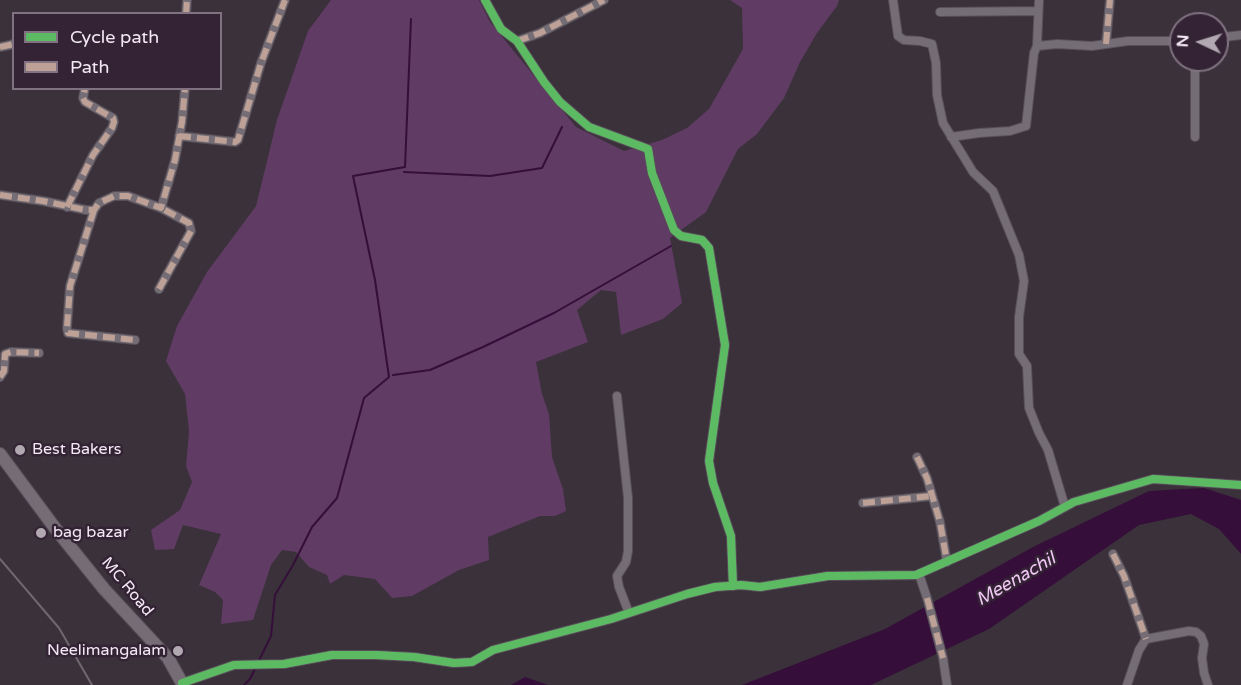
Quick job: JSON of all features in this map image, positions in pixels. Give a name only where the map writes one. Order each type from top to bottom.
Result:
[{"type":"main road","name":"MC Road","points":[[0,454],[104,589],[168,658],[183,684]]},
{"type":"street","points":[[179,136],[235,142],[238,140],[261,63],[285,0]]},
{"type":"street","points":[[485,0],[501,29],[517,40],[560,102],[589,127],[648,149],[652,173],[674,230],[681,236],[706,242],[709,248],[725,345],[710,461],[713,483],[731,536],[733,586]]},
{"type":"street","points":[[517,40],[540,33],[604,0]]},
{"type":"street","points":[[893,0],[898,36],[904,40],[932,44],[936,63],[937,94],[943,123],[973,172],[993,191],[1019,255],[1024,281],[1019,317],[1018,354],[1027,366],[1029,408],[1048,450],[1065,507]]},
{"type":"street","points":[[951,137],[1010,131],[1026,126],[1034,53],[1037,46],[1039,0]]},
{"type":"street","points":[[1106,44],[1110,0]]},
{"type":"street","points":[[940,12],[1038,11]]},
{"type":"street","points":[[1037,46],[1169,41]]},
{"type":"street","points":[[1195,72],[1195,137]]},
{"type":"street","points":[[67,207],[88,165],[114,122],[113,118],[85,102],[83,98],[85,90]]},
{"type":"street","points":[[160,208],[175,160],[185,90]]},
{"type":"street","points":[[0,195],[94,210]]},
{"type":"street","points":[[135,340],[68,333],[70,286],[94,210],[99,203],[114,196],[128,196],[160,208],[189,223],[191,231],[159,289]]},
{"type":"street","points":[[0,377],[4,371],[5,354],[10,352],[39,353]]},
{"type":"street","points":[[618,396],[628,498],[628,551],[626,562],[617,576],[629,613]]},
{"type":"street","points":[[917,458],[927,478],[940,522],[947,562]]},
{"type":"street","points":[[183,684],[223,668],[251,664],[284,664],[332,655],[414,657],[453,663],[472,662],[493,650],[629,613],[701,590],[733,586],[760,587],[828,576],[919,574],[1039,521],[1074,502],[1153,479],[1241,486]]},
{"type":"street","points":[[862,503],[932,496]]},
{"type":"street","points":[[1113,554],[1124,576],[1146,639]]},
{"type":"street","points":[[919,574],[943,658],[947,685]]},
{"type":"street","points":[[1127,685],[1139,650],[1146,639],[1196,632],[1201,636],[1204,644],[1202,658],[1208,685]]},
{"type":"shaded area","points":[[331,0],[479,0],[490,22],[576,127],[624,151],[662,140],[687,128],[709,109],[743,49],[742,8],[730,0],[839,0],[800,62],[784,98],[757,134],[738,149],[706,212],[670,238],[682,303],[663,319],[621,335],[616,292],[601,290],[577,310],[588,342],[536,362],[542,394],[549,414],[552,457],[563,489],[566,511],[555,516],[540,516],[488,537],[489,560],[459,570],[412,596],[392,598],[375,579],[344,575],[330,584],[327,575],[309,567],[296,552],[282,550],[271,565],[253,620],[221,624],[223,600],[215,592],[199,585],[221,534],[183,525],[174,549],[155,550],[151,530],[180,510],[192,482],[186,466],[189,431],[185,394],[166,361],[177,326],[207,272],[256,206],[277,120],[308,31]]},
{"type":"water","name":"Meenachil","points":[[1204,488],[1241,500],[1241,554],[1219,529],[1191,514],[1139,525],[989,629],[871,685],[742,685],[885,629],[1033,547],[1149,491]]},
{"type":"water","points":[[525,677],[548,685],[511,685]]},
{"type":"waterway","points":[[244,685],[250,679],[271,636],[275,595],[312,527],[337,498],[364,398],[389,377],[375,280],[353,176],[405,167],[411,19]]},
{"type":"waterway","points":[[404,172],[490,176],[542,168],[562,127]]},
{"type":"waterway","points":[[393,375],[430,370],[483,347],[554,313],[671,246]]},
{"type":"railway","points":[[0,559],[59,628],[92,685]]},
{"type":"marked path","points":[[186,12],[187,0]]},
{"type":"marked path","points":[[179,136],[235,142],[238,140],[261,63],[285,0]]},
{"type":"marked path","points":[[517,41],[540,33],[604,0]]},
{"type":"marked path","points":[[1106,44],[1110,0]]},
{"type":"marked path","points":[[0,47],[12,44]]},
{"type":"marked path","points":[[67,207],[93,155],[114,122],[113,118],[85,102],[83,98],[85,90]]},
{"type":"marked path","points":[[0,195],[86,210],[94,210],[99,203],[114,196],[128,196],[161,208],[175,160],[185,90]]},
{"type":"marked path","points":[[159,289],[191,231],[189,223],[161,208]]},
{"type":"marked path","points":[[94,210],[70,286],[68,333],[135,340]]},
{"type":"marked path","points":[[0,377],[4,371],[5,354],[11,352],[39,353]]},
{"type":"marked path","points":[[917,457],[927,478],[940,522],[947,562]]},
{"type":"marked path","points":[[863,503],[932,496]]},
{"type":"marked path","points":[[1113,554],[1124,576],[1146,639]]},
{"type":"marked path","points":[[927,598],[943,658]]},
{"type":"cycle path","points":[[485,0],[501,29],[517,41],[560,102],[589,127],[648,149],[652,173],[674,230],[681,236],[702,240],[709,248],[725,345],[709,461],[713,483],[731,536],[733,586]]},
{"type":"cycle path","points":[[182,683],[234,665],[284,664],[332,655],[376,655],[414,657],[454,663],[472,662],[493,650],[611,619],[715,587],[741,585],[760,587],[828,576],[916,575],[1039,521],[1074,502],[1153,479],[1241,485]]},
{"type":"place","name":"Best Bakers","points":[[20,450]]},
{"type":"place","name":"bag bazar","points":[[41,533]]},
{"type":"place","name":"Neelimangalam","points":[[178,651]]}]
